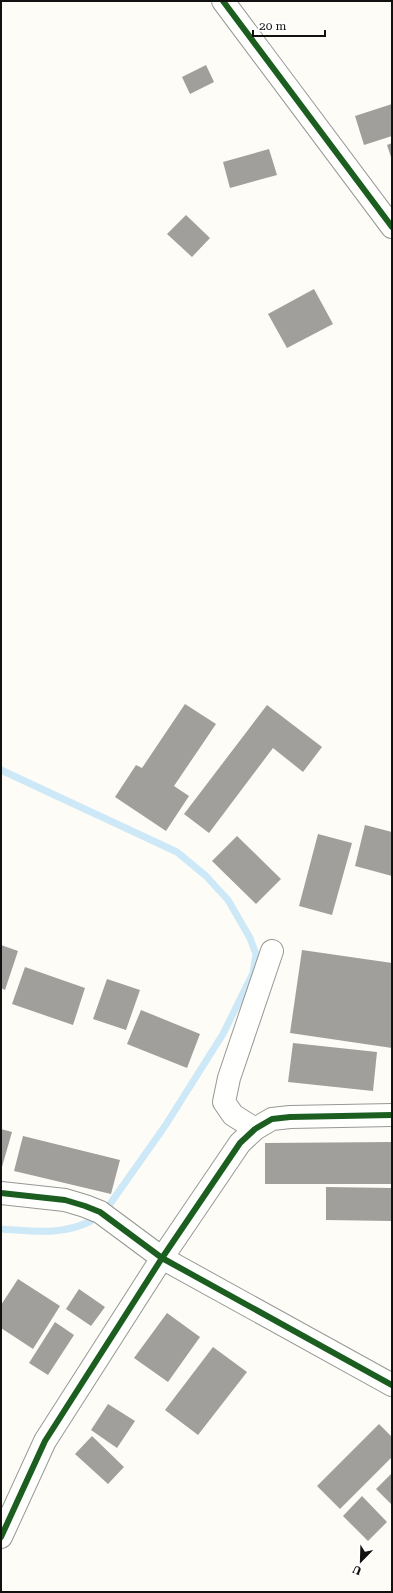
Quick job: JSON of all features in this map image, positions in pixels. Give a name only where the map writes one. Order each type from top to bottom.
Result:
[{"type":"street","points":[[223,1],[392,228]]},
{"type":"street","points":[[254,1129],[233,1115],[224,1102],[229,1078],[272,951]]},
{"type":"street","points":[[1,1537],[45,1441],[162,1258],[240,1143],[254,1129],[272,1120],[290,1117],[392,1114]]},
{"type":"street","points":[[1,1193],[65,1200],[85,1206],[115,1222],[162,1258],[392,1385]]},
{"type":"building","points":[[206,65],[214,82],[190,94],[182,77]]},
{"type":"building","points":[[392,104],[392,136],[364,145],[355,116]]},
{"type":"building","points":[[392,143],[392,160],[387,145]]},
{"type":"building","points":[[269,149],[277,175],[230,188],[223,162]]},
{"type":"building","points":[[186,215],[210,238],[192,257],[167,234]]},
{"type":"building","points":[[314,289],[333,324],[287,348],[268,314]]},
{"type":"building","points":[[185,704],[216,724],[174,786],[189,796],[166,831],[115,797],[136,765],[142,768]]},
{"type":"building","points":[[267,705],[322,747],[303,772],[273,748],[209,833],[184,814]]},
{"type":"building","points":[[365,825],[392,832],[392,876],[355,866]]},
{"type":"building","points":[[318,834],[352,843],[332,915],[299,906]]},
{"type":"building","points":[[237,836],[281,879],[256,904],[212,861]]},
{"type":"building","points":[[1,945],[18,951],[5,990],[1,988]]},
{"type":"building","points":[[302,950],[392,963],[392,1048],[290,1033]]},
{"type":"building","points":[[25,967],[85,988],[73,1025],[12,1004]]},
{"type":"building","points":[[107,979],[140,990],[126,1030],[93,1019]]},
{"type":"building","points":[[141,1010],[200,1034],[187,1068],[127,1044]]},
{"type":"building","points":[[293,1043],[377,1052],[373,1091],[288,1082]]},
{"type":"building","points":[[1,1129],[12,1132],[2,1167],[1,1166]]},
{"type":"building","points":[[23,1136],[120,1160],[111,1194],[14,1171]]},
{"type":"building","points":[[392,1142],[392,1184],[265,1184],[265,1143]]},
{"type":"building","points":[[326,1187],[392,1188],[392,1221],[326,1220]]},
{"type":"building","points":[[18,1279],[60,1306],[33,1349],[1,1328],[1,1305]]},
{"type":"building","points":[[79,1289],[105,1307],[91,1326],[66,1309]]},
{"type":"building","points":[[167,1313],[200,1337],[168,1382],[134,1358]]},
{"type":"building","points":[[55,1322],[74,1335],[48,1375],[29,1363]]},
{"type":"building","points":[[213,1347],[247,1372],[198,1435],[165,1410]]},
{"type":"building","points":[[108,1404],[135,1421],[117,1448],[91,1430]]},
{"type":"building","points":[[379,1424],[392,1437],[392,1457],[340,1509],[317,1486]]},
{"type":"building","points":[[92,1436],[124,1467],[108,1484],[75,1454]]},
{"type":"building","points":[[392,1473],[392,1505],[376,1489]]},
{"type":"building","points":[[362,1496],[387,1522],[368,1541],[343,1516]]},
{"type":"waterway","points":[[1,770],[177,852],[206,876],[228,900],[250,938],[256,954],[253,973],[223,1034],[165,1126],[110,1204]]},
{"type":"waterway","points":[[1,1229],[58,1231],[80,1226],[91,1221]]},
{"type":"cycle path","points":[[223,1],[392,227]]},
{"type":"cycle path","points":[[1,1537],[45,1441],[162,1258],[240,1143],[255,1129],[272,1119],[290,1117],[392,1115]]},
{"type":"cycle path","points":[[1,1193],[65,1200],[100,1212],[162,1258],[392,1385]]}]
